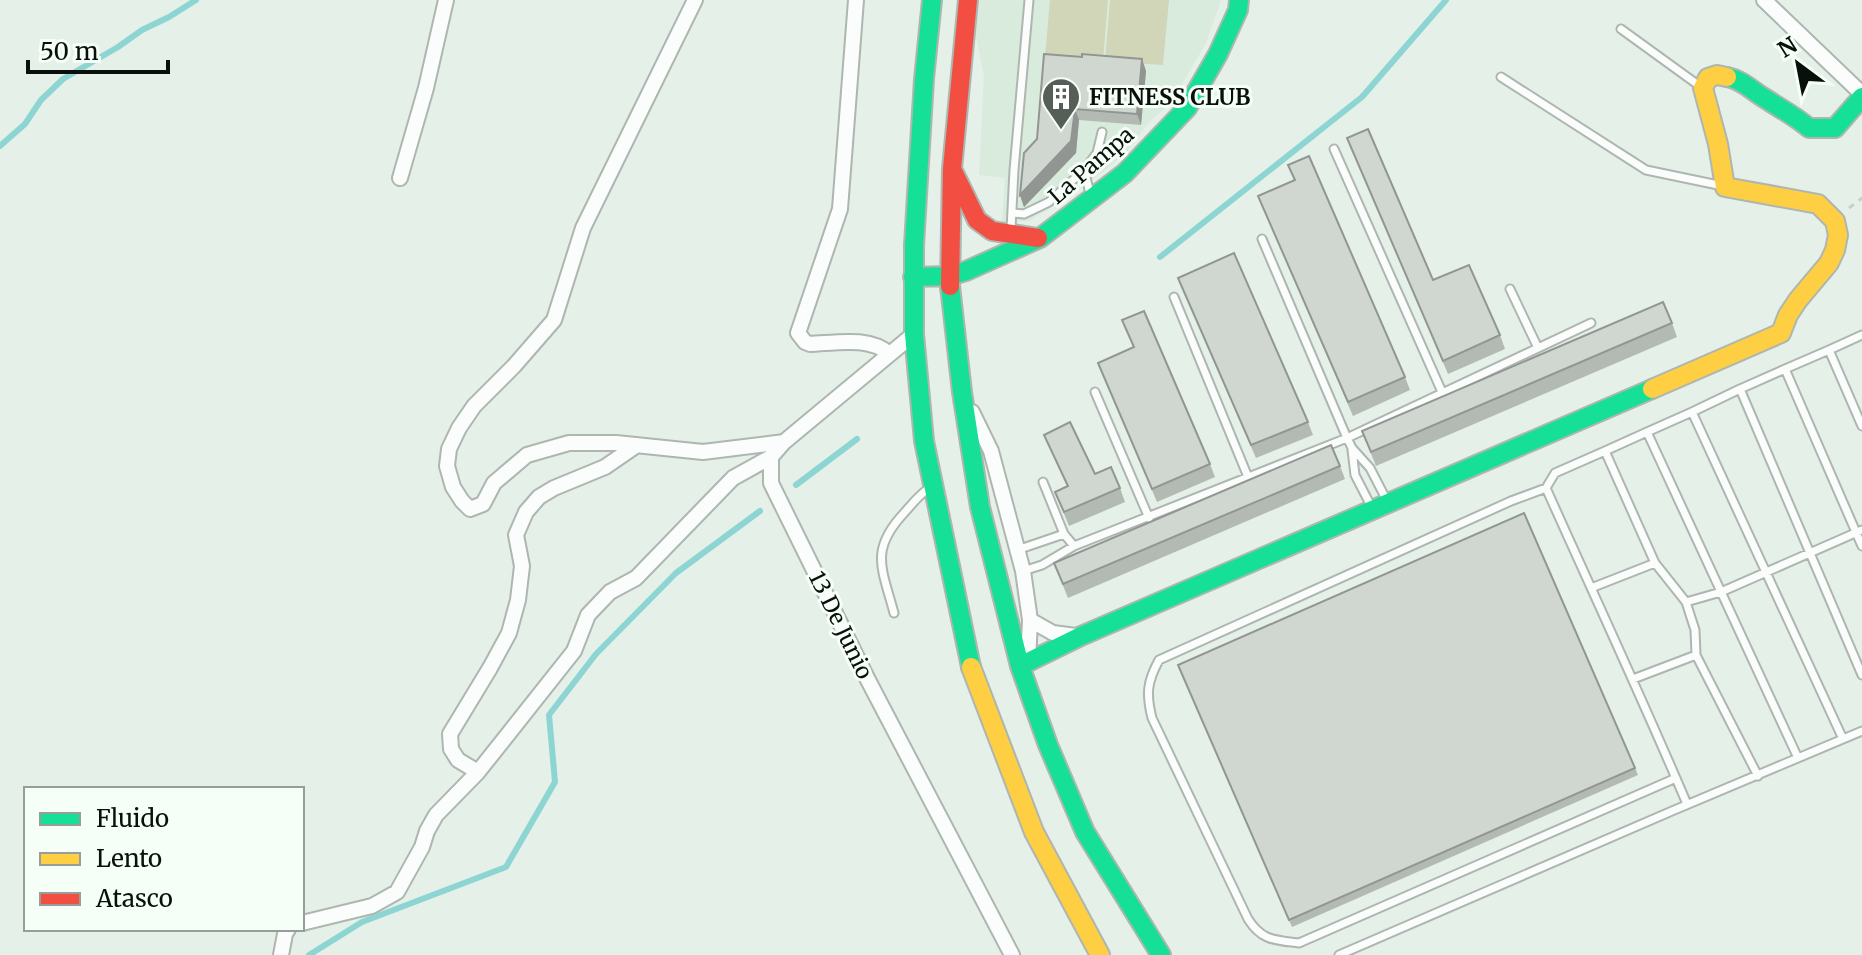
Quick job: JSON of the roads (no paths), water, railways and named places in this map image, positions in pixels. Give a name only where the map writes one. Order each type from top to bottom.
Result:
[{"type":"main road","points":[[932,0],[947,30],[952,169],[949,276],[962,392],[980,507],[1048,745],[1085,832],[1161,955]]},
{"type":"main road","points":[[968,0],[947,30],[914,245],[914,334],[924,441],[971,667],[1034,832],[1100,955]]},
{"type":"main road","name":"La Pampa","points":[[913,277],[949,276],[966,271],[1040,238],[1125,173],[1187,108],[1218,54],[1238,10],[1239,0]]},
{"type":"main road","points":[[1024,664],[1081,636],[1781,333],[1798,300],[1829,263],[1838,235],[1835,221],[1818,204],[1725,187],[1718,144],[1703,88],[1708,78],[1717,75],[1738,79],[1763,98],[1793,114],[1809,128],[1835,128],[1862,96]]},
{"type":"main road","points":[[952,169],[977,220],[992,231],[1040,238]]},
{"type":"street","points":[[400,178],[426,88],[446,0]]},
{"type":"street","points":[[695,0],[583,228],[554,320],[474,406],[449,449],[447,466],[453,487],[470,509],[483,504],[494,483],[527,455],[569,443],[616,443],[703,452],[784,442]]},
{"type":"street","points":[[856,0],[840,209],[798,333],[810,344],[873,344],[889,354]]},
{"type":"street","points":[[1764,0],[1862,96]]},
{"type":"street","points":[[304,923],[372,906],[397,892],[436,815],[478,772],[574,651],[588,615],[610,592],[636,578],[733,478],[771,457],[784,442],[914,334]]},
{"type":"street","points":[[962,392],[991,451],[1023,571],[1030,620],[1024,664]]},
{"type":"street","points":[[478,772],[458,760],[451,749],[450,734],[509,633],[518,600],[522,566],[516,535],[526,512],[539,497],[605,467],[637,445]]},
{"type":"street","name":"13 De Junio","points":[[771,457],[771,483],[868,680],[1012,955]]},
{"type":"street","points":[[1030,620],[1053,633],[1081,636]]},
{"type":"street","points":[[281,955],[287,931]]},
{"type":"lane","points":[[1011,234],[1029,0]]},
{"type":"lane","points":[[1621,29],[1703,88]]},
{"type":"lane","points":[[1501,77],[1646,170],[1725,187]]},
{"type":"lane","points":[[1013,213],[1024,214],[1049,202],[1084,170],[1097,153],[1102,132]]},
{"type":"lane","points":[[1334,149],[1442,392]]},
{"type":"lane","points":[[1084,170],[1092,199]]},
{"type":"lane","points":[[1262,239],[1347,438],[1370,468],[1380,506]]},
{"type":"lane","points":[[1510,289],[1538,348]]},
{"type":"lane","points":[[1174,297],[1248,477]]},
{"type":"lane","points":[[1023,571],[1042,565],[1074,546],[1347,438],[1591,323]]},
{"type":"lane","points":[[1676,778],[1299,943],[1268,939],[1254,929],[1152,718],[1147,698],[1150,677],[1159,660],[1546,488],[1555,473],[1862,335]]},
{"type":"lane","points":[[1829,350],[1862,426]]},
{"type":"lane","points":[[1785,369],[1859,531],[1862,546]]},
{"type":"lane","points":[[1740,389],[1862,675]]},
{"type":"lane","points":[[1095,392],[1149,518]]},
{"type":"lane","points":[[1692,412],[1843,739]]},
{"type":"lane","points":[[1647,432],[1798,758]]},
{"type":"lane","points":[[1352,448],[1355,475],[1380,506]]},
{"type":"lane","points":[[1605,451],[1655,563],[1686,602],[1695,630],[1696,655],[1758,776]]},
{"type":"lane","points":[[1043,482],[1064,534],[1074,546]]},
{"type":"lane","points":[[894,613],[881,565],[881,547],[894,523],[933,485]]},
{"type":"lane","points":[[1546,488],[1687,804]]},
{"type":"lane","points":[[1686,602],[1721,592],[1859,531]]},
{"type":"lane","points":[[1017,550],[1064,534]]},
{"type":"lane","points":[[1591,588],[1655,563]]},
{"type":"lane","points":[[1633,679],[1696,655]]},
{"type":"lane","points":[[1339,955],[1862,731]]},
{"type":"waterway","points":[[0,146],[25,124],[41,100],[63,79],[196,0]]},
{"type":"waterway","points":[[1160,257],[1362,97],[1446,0]]},
{"type":"waterway","points":[[796,485],[857,439]]},
{"type":"waterway","points":[[309,955],[362,922],[506,867],[555,782],[549,715],[596,654],[676,573],[760,511]]},
{"type":"place","name":"FITNESS CLUB","points":[[1061,131]]}]
